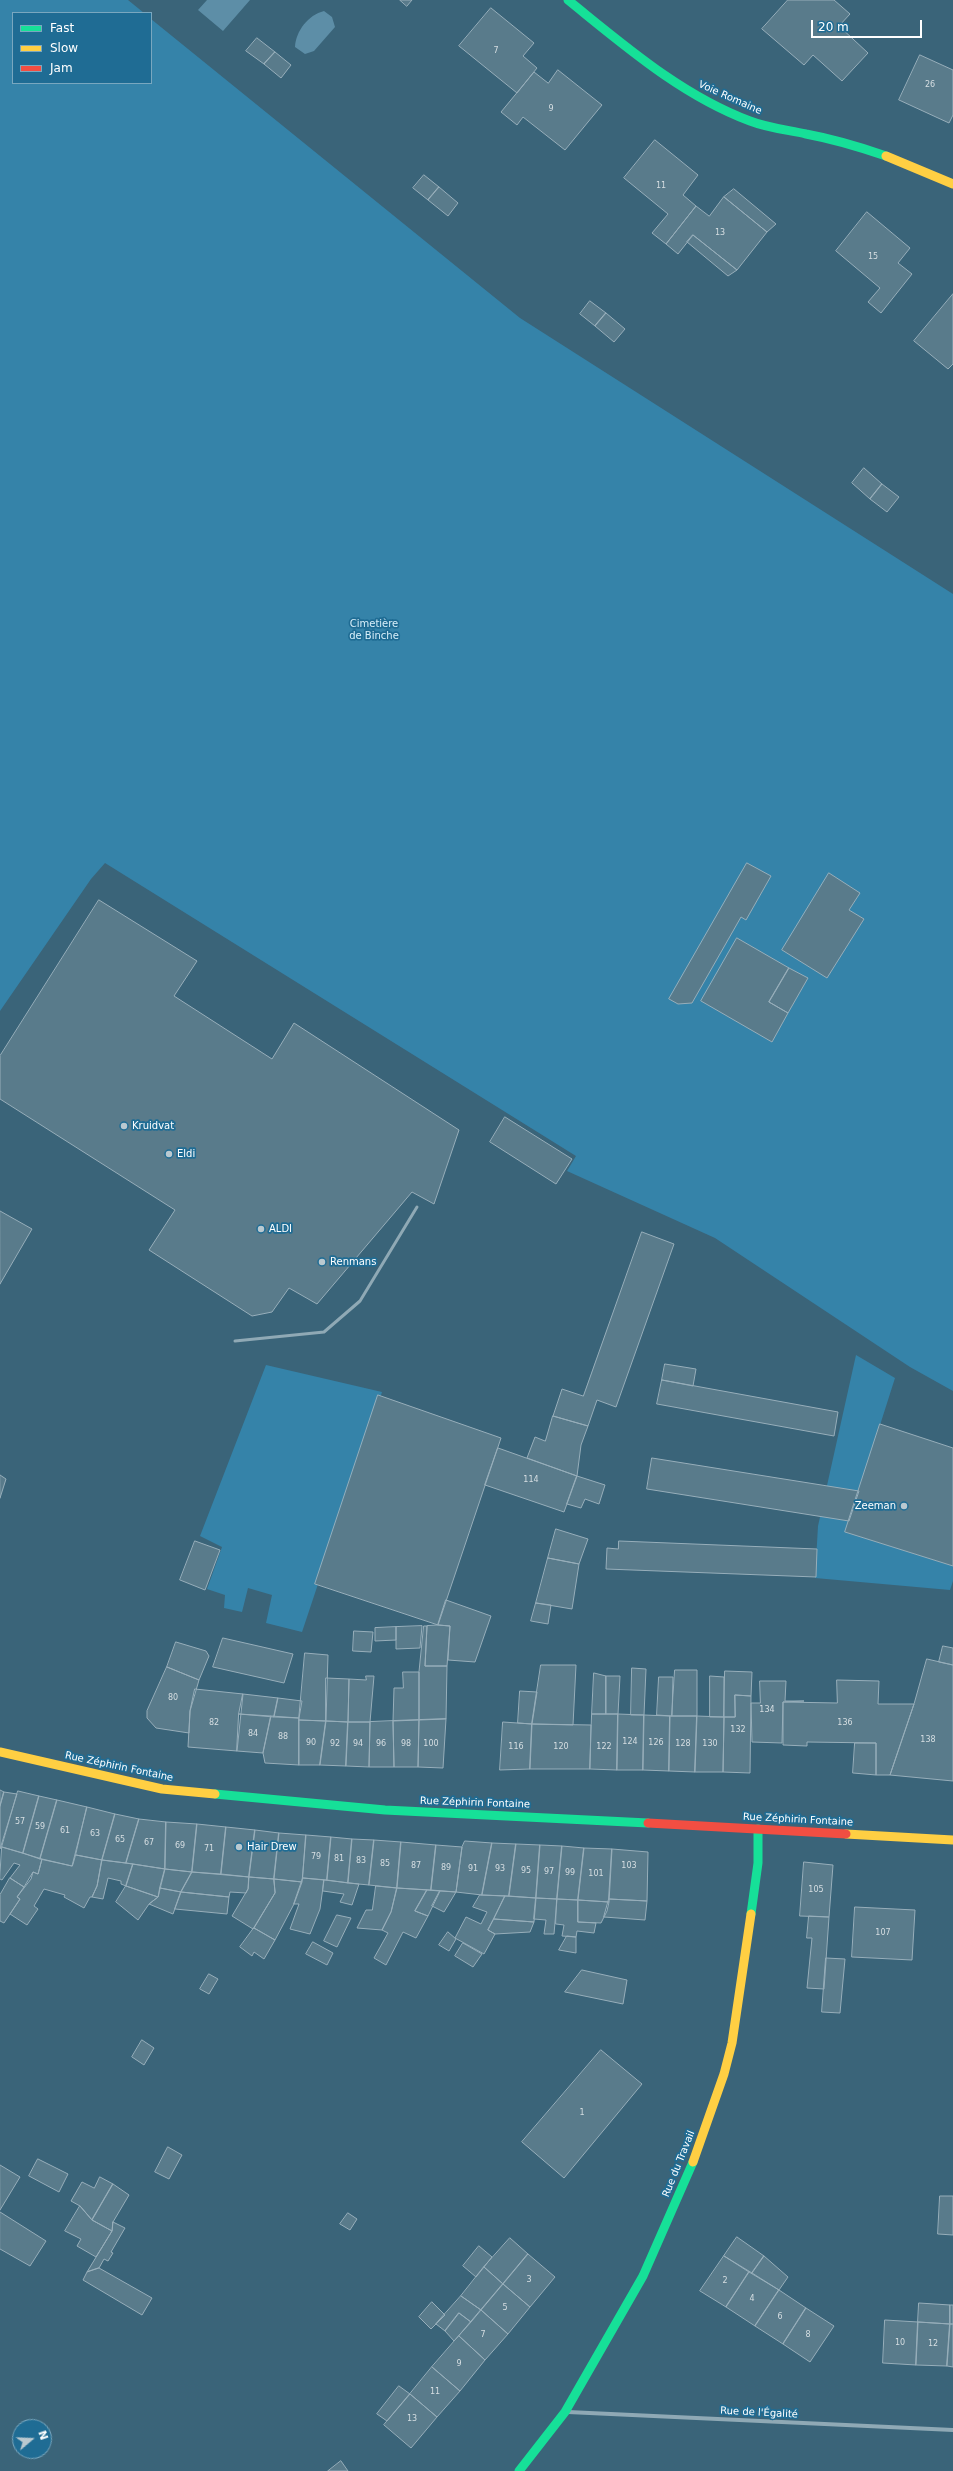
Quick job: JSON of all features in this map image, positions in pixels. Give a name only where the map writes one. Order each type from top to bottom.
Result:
[{"type":"street","name":"Voie Romaine","points":[[568,0],[652,67],[689,92],[727,111],[752,122],[814,135],[890,157],[916,166],[953,184]]},
{"type":"street","name":"Rue Zéphirin Fontaine","points":[[0,1752],[162,1789],[385,1810],[475,1813],[953,1840]]},
{"type":"street","name":"Rue du Travail","points":[[519,2471],[565,2412],[643,2276],[687,2180],[724,2074],[738,2011],[758,1863],[758,1829]]},
{"type":"street","name":"Rue de l'Égalité","points":[[565,2412],[953,2430]]},
{"type":"lane","points":[[235,1341],[324,1332],[360,1302],[417,1207]]},
{"type":"green space","name":"Cimetière de Binche","points":[[0,0],[128,0],[143,12],[12,12],[12,84],[152,84],[152,20],[520,318],[953,594],[953,1391],[910,1367],[715,1238],[567,1171],[576,1156],[105,863],[91,879],[0,1011]]},
{"type":"green space","points":[[856,1355],[895,1378],[846,1532],[953,1566],[953,1581],[950,1590],[815,1578],[818,1526]]},
{"type":"green space","points":[[266,1365],[382,1392],[302,1632],[266,1623],[272,1595],[248,1588],[242,1612],[224,1608],[225,1595],[207,1589],[222,1547],[200,1536]]},
{"type":"shaded area","points":[[207,0],[250,0],[223,31],[198,10]]},
{"type":"shaded area","points":[[324,11],[332,17],[335,27],[314,51],[305,54],[295,47],[300,30],[313,16]]},
{"type":"building","points":[[400,0],[412,0],[407,6]]},
{"type":"building","points":[[788,0],[834,0],[850,14],[839,26],[868,53],[842,81],[813,55],[804,65],[762,29]]},
{"type":"building","points":[[491,8],[534,43],[523,56],[537,68],[517,93],[459,46]]},
{"type":"building","points":[[257,38],[275,52],[264,64],[246,51]]},
{"type":"building","points":[[275,52],[291,65],[281,78],[264,64]]},
{"type":"building","points":[[920,55],[953,70],[953,115],[949,123],[899,100]]},
{"type":"building","points":[[558,70],[602,105],[565,150],[523,117],[517,125],[501,112],[534,72],[548,83]]},
{"type":"building","points":[[655,140],[698,175],[683,195],[696,206],[666,244],[652,233],[668,214],[624,178]]},
{"type":"building","points":[[424,175],[439,187],[428,200],[413,188]]},
{"type":"building","points":[[439,187],[458,203],[448,216],[428,200]]},
{"type":"building","points":[[734,189],[776,224],[767,232],[724,197]]},
{"type":"building","points":[[724,197],[767,232],[737,270],[693,235],[678,254],[666,244],[696,206],[709,216]]},
{"type":"building","points":[[867,212],[910,248],[898,263],[912,274],[881,313],[868,302],[880,288],[836,251]]},
{"type":"building","points":[[693,235],[737,270],[728,276],[687,242]]},
{"type":"building","points":[[953,294],[953,364],[948,369],[914,341]]},
{"type":"building","points":[[590,301],[606,313],[595,326],[580,314]]},
{"type":"building","points":[[606,313],[625,329],[614,342],[595,326]]},
{"type":"building","points":[[864,468],[882,484],[870,499],[852,483]]},
{"type":"building","points":[[882,484],[899,497],[887,512],[870,499]]},
{"type":"building","points":[[747,863],[771,876],[746,920],[741,917],[692,1003],[678,1004],[669,999]]},
{"type":"building","points":[[829,873],[860,893],[849,910],[864,919],[827,978],[782,950]]},
{"type":"building","points":[[99,900],[197,961],[174,996],[272,1059],[294,1023],[459,1130],[434,1204],[412,1192],[317,1304],[289,1288],[272,1312],[252,1316],[149,1250],[175,1210],[0,1099],[0,1056]]},
{"type":"building","points":[[737,938],[789,968],[769,1002],[788,1013],[772,1042],[701,1001]]},
{"type":"building","points":[[789,968],[808,978],[788,1013],[769,1002]]},
{"type":"building","points":[[505,1117],[572,1159],[556,1184],[490,1142]]},
{"type":"building","points":[[0,1211],[32,1229],[0,1284]]},
{"type":"building","points":[[642,1232],[674,1244],[616,1407],[597,1400],[588,1426],[553,1416],[562,1389],[583,1396]]},
{"type":"building","points":[[665,1364],[696,1369],[693,1386],[662,1380]]},
{"type":"building","points":[[662,1380],[838,1412],[834,1436],[657,1404]]},
{"type":"building","points":[[378,1395],[501,1438],[438,1625],[315,1584]]},
{"type":"building","points":[[553,1416],[588,1426],[581,1445],[577,1476],[527,1458],[535,1437],[545,1441]]},
{"type":"building","name":"Zeeman","points":[[880,1424],[953,1448],[953,1566],[845,1532]]},
{"type":"building","points":[[498,1448],[577,1476],[564,1512],[485,1485]]},
{"type":"building","points":[[652,1458],[859,1491],[849,1521],[647,1489]]},
{"type":"building","points":[[0,1475],[6,1479],[0,1498]]},
{"type":"building","points":[[577,1476],[605,1485],[599,1504],[585,1499],[581,1508],[567,1504]]},
{"type":"building","points":[[556,1529],[588,1539],[579,1564],[548,1558]]},
{"type":"building","points":[[195,1541],[220,1550],[205,1590],[180,1580]]},
{"type":"building","points":[[619,1541],[817,1549],[816,1577],[606,1569],[607,1548],[618,1549]]},
{"type":"building","points":[[548,1558],[579,1564],[572,1609],[536,1603]]},
{"type":"building","points":[[446,1600],[491,1616],[475,1662],[448,1660],[450,1626],[438,1625]]},
{"type":"building","points":[[536,1603],[551,1605],[548,1624],[531,1621]]},
{"type":"building","points":[[422,1626],[420,1648],[396,1649],[396,1627]]},
{"type":"building","points":[[424,1626],[427,1626],[425,1666],[447,1666],[446,1719],[419,1720],[419,1672]]},
{"type":"building","points":[[427,1626],[450,1626],[447,1666],[425,1666]]},
{"type":"building","points":[[396,1627],[396,1640],[375,1641],[375,1628]]},
{"type":"building","points":[[354,1631],[373,1632],[371,1652],[353,1651]]},
{"type":"building","points":[[223,1638],[293,1654],[284,1683],[213,1667]]},
{"type":"building","points":[[176,1642],[206,1651],[209,1656],[199,1680],[167,1667]]},
{"type":"building","points":[[943,1646],[953,1648],[953,1665],[939,1662]]},
{"type":"building","points":[[305,1653],[328,1655],[326,1721],[299,1720]]},
{"type":"building","points":[[927,1659],[953,1665],[953,1781],[890,1775],[914,1704]]},
{"type":"building","points":[[541,1665],[576,1665],[573,1725],[532,1724]]},
{"type":"building","points":[[167,1667],[199,1680],[190,1711],[189,1733],[156,1728],[147,1718],[147,1711]]},
{"type":"building","points":[[632,1668],[646,1669],[644,1715],[631,1715]]},
{"type":"building","points":[[675,1670],[697,1670],[697,1716],[672,1716]]},
{"type":"building","points":[[725,1671],[752,1672],[751,1696],[735,1695],[735,1717],[724,1717]]},
{"type":"building","points":[[403,1672],[419,1672],[419,1720],[393,1721],[394,1688],[403,1688]]},
{"type":"building","points":[[594,1673],[606,1676],[606,1714],[592,1714]]},
{"type":"building","points":[[366,1676],[374,1676],[370,1722],[348,1722],[349,1679],[366,1680]]},
{"type":"building","points":[[606,1676],[620,1676],[618,1714],[606,1714]]},
{"type":"building","points":[[710,1676],[724,1677],[724,1717],[710,1717]]},
{"type":"building","points":[[659,1677],[673,1677],[672,1716],[657,1715]]},
{"type":"building","points":[[326,1678],[349,1679],[348,1722],[326,1721]]},
{"type":"building","points":[[837,1680],[879,1681],[878,1704],[914,1704],[890,1775],[876,1775],[876,1743],[807,1742],[807,1746],[783,1745],[783,1702],[837,1703]]},
{"type":"building","points":[[760,1681],[786,1681],[785,1701],[804,1701],[783,1702],[782,1743],[752,1742],[751,1703],[760,1703]]},
{"type":"building","points":[[195,1689],[243,1694],[237,1751],[188,1747],[190,1711]]},
{"type":"building","points":[[520,1691],[537,1692],[532,1724],[518,1723]]},
{"type":"building","points":[[243,1694],[278,1698],[274,1717],[239,1714]]},
{"type":"building","points":[[735,1695],[751,1696],[750,1773],[723,1772],[724,1717],[735,1717]]},
{"type":"building","points":[[278,1698],[302,1701],[299,1718],[274,1717]]},
{"type":"building","points":[[239,1714],[271,1716],[263,1753],[237,1751]]},
{"type":"building","points":[[592,1714],[618,1714],[617,1770],[590,1769]]},
{"type":"building","points":[[618,1714],[644,1715],[643,1770],[617,1770]]},
{"type":"building","points":[[644,1715],[670,1716],[669,1771],[643,1770]]},
{"type":"building","points":[[271,1716],[299,1718],[299,1765],[265,1763],[263,1753]]},
{"type":"building","points":[[670,1716],[697,1716],[695,1772],[669,1771]]},
{"type":"building","points":[[697,1716],[724,1717],[723,1772],[695,1772]]},
{"type":"building","points":[[446,1719],[443,1768],[418,1767],[419,1720]]},
{"type":"building","points":[[299,1720],[326,1721],[320,1765],[299,1765]]},
{"type":"building","points":[[419,1720],[418,1767],[394,1767],[393,1721]]},
{"type":"building","points":[[326,1721],[348,1722],[346,1766],[320,1765]]},
{"type":"building","points":[[393,1721],[394,1767],[369,1767],[370,1722]]},
{"type":"building","points":[[348,1722],[370,1722],[369,1767],[346,1766]]},
{"type":"building","points":[[503,1722],[532,1724],[530,1769],[500,1770]]},
{"type":"building","points":[[532,1724],[591,1725],[590,1769],[530,1769]]},
{"type":"building","points":[[855,1743],[876,1743],[876,1775],[853,1773]]},
{"type":"building","points":[[0,1790],[4,1792],[0,1806]]},
{"type":"building","points":[[18,1791],[39,1796],[23,1853],[2,1847]]},
{"type":"building","points":[[4,1792],[17,1794],[0,1849],[0,1806]]},
{"type":"building","points":[[39,1796],[57,1800],[40,1859],[23,1853]]},
{"type":"building","points":[[57,1800],[87,1807],[72,1866],[40,1859]]},
{"type":"building","points":[[87,1807],[115,1814],[102,1860],[76,1855]]},
{"type":"building","points":[[115,1814],[139,1819],[126,1863],[102,1860]]},
{"type":"building","points":[[139,1819],[166,1822],[165,1869],[126,1863]]},
{"type":"building","points":[[166,1822],[197,1824],[192,1872],[165,1869]]},
{"type":"building","points":[[197,1824],[226,1827],[221,1874],[192,1872]]},
{"type":"building","points":[[226,1827],[255,1830],[249,1877],[221,1874]]},
{"type":"building","points":[[255,1830],[279,1833],[274,1879],[249,1877]]},
{"type":"building","points":[[279,1833],[306,1835],[302,1882],[274,1879]]},
{"type":"building","points":[[306,1835],[331,1837],[327,1880],[303,1878]]},
{"type":"building","points":[[331,1837],[352,1839],[348,1883],[327,1880]]},
{"type":"building","points":[[352,1839],[374,1840],[369,1885],[348,1883]]},
{"type":"building","points":[[374,1840],[401,1842],[397,1888],[369,1885]]},
{"type":"building","points":[[465,1841],[492,1843],[482,1895],[456,1892],[462,1847]]},
{"type":"building","points":[[401,1842],[436,1845],[431,1890],[397,1888]]},
{"type":"building","points":[[492,1843],[516,1844],[509,1896],[482,1895]]},
{"type":"building","points":[[516,1844],[540,1845],[536,1898],[509,1896]]},
{"type":"building","points":[[436,1845],[462,1847],[456,1892],[431,1890]]},
{"type":"building","points":[[540,1845],[562,1846],[557,1899],[536,1898]]},
{"type":"building","points":[[562,1846],[584,1848],[578,1900],[557,1899]]},
{"type":"building","points":[[2,1847],[42,1859],[38,1874],[33,1872],[24,1887],[10,1878],[20,1865],[14,1863],[2,1880],[0,1879]]},
{"type":"building","points":[[584,1848],[612,1849],[609,1902],[578,1900]]},
{"type":"building","points":[[612,1849],[648,1852],[647,1901],[609,1899]]},
{"type":"building","points":[[76,1855],[102,1860],[97,1886],[92,1897],[90,1897],[84,1908],[64,1897],[65,1895],[44,1889],[34,1906],[38,1909],[27,1925],[10,1914],[20,1899],[17,1897],[31,1879],[33,1872],[38,1874],[42,1859],[72,1866]]},
{"type":"building","points":[[102,1860],[133,1864],[126,1886],[121,1884],[121,1881],[108,1878],[103,1899],[92,1897],[97,1886]]},
{"type":"building","points":[[804,1862],[833,1865],[829,1917],[800,1916]]},
{"type":"building","points":[[133,1864],[165,1869],[158,1897],[126,1886]]},
{"type":"building","points":[[165,1869],[192,1872],[181,1892],[160,1888]]},
{"type":"building","points":[[192,1872],[249,1877],[248,1889],[246,1893],[230,1892],[229,1897],[181,1892]]},
{"type":"building","points":[[249,1877],[274,1879],[275,1893],[253,1929],[232,1916],[248,1889]]},
{"type":"building","points":[[10,1878],[24,1887],[17,1897],[20,1899],[4,1923],[0,1921],[0,1895]]},
{"type":"building","points":[[303,1878],[324,1880],[320,1909],[310,1934],[290,1929],[299,1904],[294,1904]]},
{"type":"building","points":[[274,1879],[302,1882],[294,1904],[275,1940],[254,1928],[275,1893]]},
{"type":"building","points":[[324,1880],[359,1884],[352,1905],[340,1902],[344,1894],[323,1891]]},
{"type":"building","points":[[126,1886],[158,1897],[149,1904],[138,1920],[116,1902]]},
{"type":"building","points":[[376,1886],[397,1888],[391,1912],[382,1930],[357,1928],[366,1910],[372,1910]]},
{"type":"building","points":[[160,1888],[181,1892],[173,1914],[149,1904],[158,1897]]},
{"type":"building","points":[[397,1888],[427,1890],[415,1911],[428,1916],[416,1938],[403,1932],[386,1965],[374,1958],[388,1933],[382,1930],[391,1912]]},
{"type":"building","points":[[427,1890],[440,1891],[428,1916],[415,1911]]},
{"type":"building","points":[[440,1891],[456,1892],[444,1912],[432,1906]]},
{"type":"building","points":[[181,1892],[229,1897],[227,1914],[175,1909]]},
{"type":"building","points":[[480,1895],[505,1896],[488,1930],[495,1934],[484,1954],[455,1938],[466,1917],[481,1924],[487,1912],[473,1907]]},
{"type":"building","points":[[505,1896],[536,1898],[534,1922],[494,1919]]},
{"type":"building","points":[[536,1898],[557,1899],[554,1934],[544,1934],[546,1920],[534,1919]]},
{"type":"building","points":[[557,1899],[578,1900],[578,1922],[596,1923],[594,1933],[577,1931],[576,1937],[562,1936],[564,1925],[556,1924]]},
{"type":"building","points":[[609,1899],[647,1901],[645,1920],[604,1917]]},
{"type":"building","points":[[578,1900],[609,1902],[607,1911],[601,1923],[578,1922]]},
{"type":"building","points":[[855,1907],[915,1910],[912,1960],[852,1957]]},
{"type":"building","points":[[337,1915],[351,1918],[337,1947],[324,1941]]},
{"type":"building","points":[[809,1916],[829,1917],[824,1989],[807,1988],[812,1938],[807,1938]]},
{"type":"building","points":[[494,1919],[534,1922],[530,1932],[495,1934],[488,1930]]},
{"type":"building","points":[[254,1928],[275,1940],[264,1959],[254,1952],[252,1956],[240,1947]]},
{"type":"building","points":[[448,1932],[456,1939],[449,1951],[439,1945]]},
{"type":"building","points":[[567,1936],[576,1937],[576,1953],[559,1950]]},
{"type":"building","points":[[313,1942],[333,1953],[327,1965],[306,1954]]},
{"type":"building","points":[[463,1943],[482,1954],[473,1967],[455,1956]]},
{"type":"building","points":[[826,1958],[845,1959],[840,2013],[822,2012]]},
{"type":"building","points":[[582,1970],[627,1980],[623,2004],[565,1992]]},
{"type":"building","points":[[209,1974],[218,1979],[209,1994],[200,1989]]},
{"type":"building","points":[[142,2040],[154,2048],[144,2065],[132,2057]]},
{"type":"building","points":[[601,2050],[642,2084],[564,2178],[522,2142]]},
{"type":"building","points":[[168,2147],[182,2155],[169,2179],[155,2172]]},
{"type":"building","points":[[38,2159],[68,2174],[59,2192],[29,2176]]},
{"type":"building","points":[[0,2165],[20,2177],[0,2210]]},
{"type":"building","points":[[100,2177],[113,2184],[92,2220],[80,2206],[71,2201],[82,2182],[94,2188]]},
{"type":"building","points":[[113,2184],[129,2195],[113,2222],[112,2231],[92,2220]]},
{"type":"building","points":[[940,2196],[953,2196],[953,2235],[938,2234]]},
{"type":"building","points":[[80,2206],[92,2220],[112,2231],[96,2257],[77,2246],[81,2239],[65,2231]]},
{"type":"building","points":[[0,2212],[46,2241],[30,2266],[0,2249]]},
{"type":"building","points":[[348,2213],[357,2219],[350,2230],[340,2224]]},
{"type":"building","points":[[113,2222],[125,2228],[111,2252],[113,2253],[108,2261],[104,2259],[99,2268],[87,2272],[112,2231]]},
{"type":"building","points":[[737,2237],[764,2256],[752,2273],[724,2256]]},
{"type":"building","points":[[510,2238],[528,2254],[503,2284],[484,2267]]},
{"type":"building","points":[[479,2246],[492,2257],[476,2277],[463,2266]]},
{"type":"building","points":[[528,2254],[555,2277],[530,2307],[503,2284]]},
{"type":"building","points":[[724,2256],[749,2272],[726,2307],[700,2291]]},
{"type":"building","points":[[764,2256],[788,2277],[779,2290],[752,2273]]},
{"type":"building","points":[[484,2267],[503,2284],[481,2310],[461,2296]]},
{"type":"building","points":[[99,2268],[152,2298],[142,2315],[83,2280],[87,2272]]},
{"type":"building","points":[[749,2272],[779,2290],[755,2326],[726,2307]]},
{"type":"building","points":[[503,2284],[530,2307],[508,2334],[481,2310]]},
{"type":"building","points":[[779,2290],[806,2308],[783,2344],[755,2326]]},
{"type":"building","points":[[461,2296],[481,2310],[471,2322],[459,2313],[445,2331],[436,2324]]},
{"type":"building","points":[[432,2302],[445,2315],[431,2329],[419,2317]]},
{"type":"building","points":[[919,2303],[950,2305],[950,2324],[918,2322]]},
{"type":"building","points":[[950,2305],[953,2305],[953,2324],[950,2324]]},
{"type":"building","points":[[806,2308],[834,2326],[810,2362],[783,2344]]},
{"type":"building","points":[[481,2310],[508,2334],[485,2360],[459,2336]]},
{"type":"building","points":[[459,2313],[471,2322],[454,2341],[445,2331]]},
{"type":"building","points":[[885,2320],[918,2322],[916,2365],[883,2363]]},
{"type":"building","points":[[918,2322],[950,2324],[947,2366],[916,2365]]},
{"type":"building","points":[[950,2324],[953,2324],[953,2367],[947,2366]]},
{"type":"building","points":[[459,2336],[485,2360],[460,2391],[432,2367]]},
{"type":"building","points":[[432,2367],[460,2391],[437,2417],[410,2394]]},
{"type":"building","points":[[399,2386],[410,2394],[387,2421],[377,2414]]},
{"type":"building","points":[[410,2394],[437,2417],[411,2448],[384,2425]]},
{"type":"building","points":[[341,2461],[348,2471],[328,2471]]},
{"type":"traffic: fast","points":[[568,0],[632,52],[700,98],[750,121],[778,129],[816,136],[856,146],[886,156]]},
{"type":"traffic: fast","points":[[215,1794],[385,1810],[648,1823]]},
{"type":"traffic: fast","points":[[751,1914],[758,1863],[758,1829]]},
{"type":"traffic: fast","points":[[519,2471],[565,2412],[643,2276],[693,2162]]},
{"type":"traffic: slow","points":[[886,156],[953,184]]},
{"type":"traffic: slow","points":[[0,1752],[162,1789],[215,1794]]},
{"type":"traffic: slow","points":[[846,1834],[953,1840]]},
{"type":"traffic: slow","points":[[693,2162],[724,2074],[732,2043],[751,1914]]},
{"type":"traffic: jam","points":[[648,1823],[846,1834]]},
{"type":"place","name":"Kruidvat","points":[[124,1126]]},
{"type":"place","name":"Eldi","points":[[169,1154]]},
{"type":"place","name":"ALDI","points":[[261,1229]]},
{"type":"place","name":"Renmans","points":[[322,1262]]},
{"type":"place","name":"Zeeman","points":[[904,1506]]},
{"type":"place","name":"Hair Drew","points":[[239,1847]]}]
